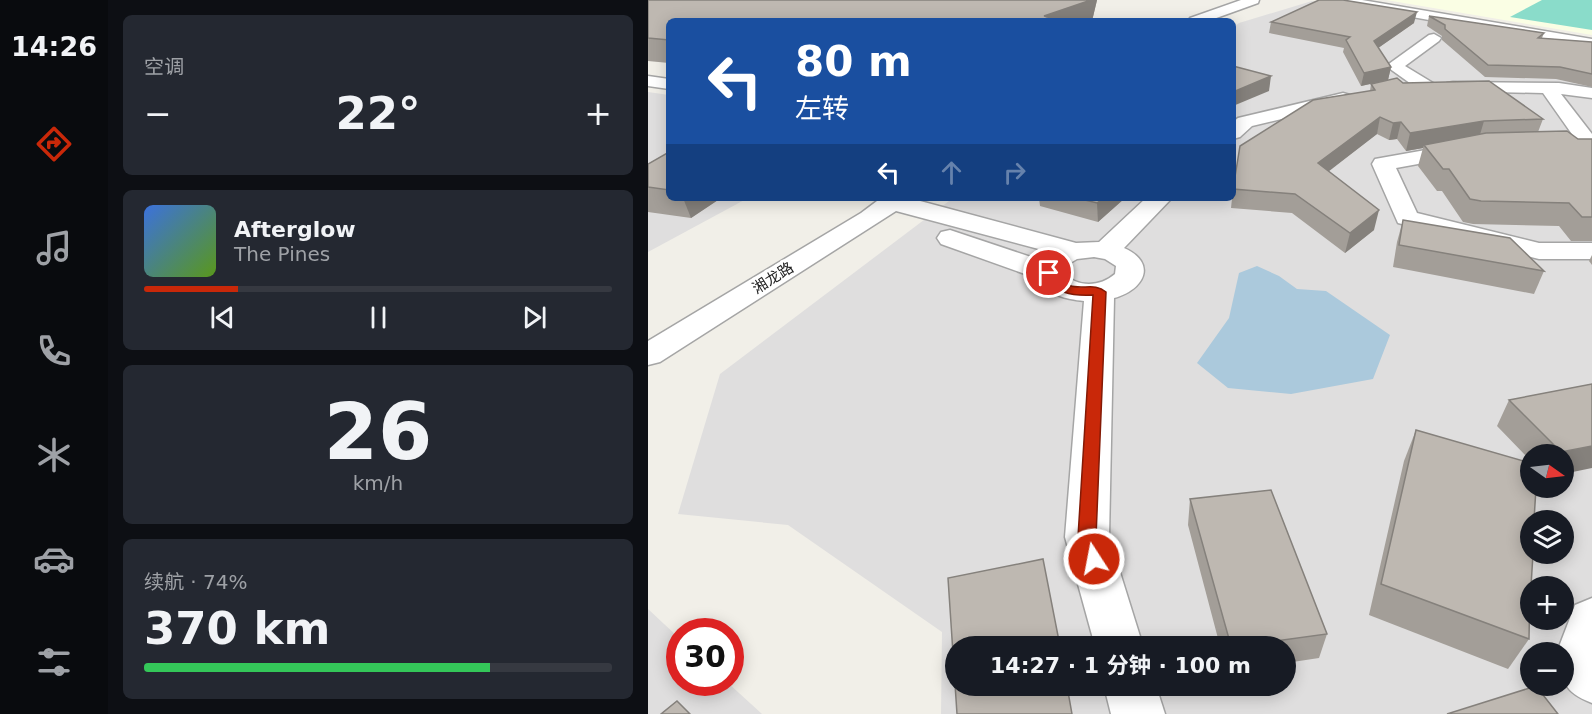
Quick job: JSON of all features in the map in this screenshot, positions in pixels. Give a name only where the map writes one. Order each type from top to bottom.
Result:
[{"type":"street","points":[[1203,18],[1253,0]]},
{"type":"street","points":[[1339,0],[1592,44]]},
{"type":"street","points":[[1411,33],[1440,39],[1394,66],[1426,87]]},
{"type":"street","points":[[648,81],[666,84]]},
{"type":"street","points":[[1393,86],[1548,88],[1592,93]]},
{"type":"street","points":[[1548,88],[1582,143]]},
{"type":"street","points":[[1236,130],[1245,122],[1359,95]]},
{"type":"street","points":[[1490,145],[1383,164],[1407,218],[1539,251],[1592,251]]},
{"type":"street","points":[[1106,250],[1157,201]]},
{"type":"street","points":[[886,206],[1075,251],[1106,250],[1124,258],[1129,264],[1130,272],[1127,279],[1118,286],[1100,292],[1077,292],[1055,283],[1049,273],[900,220],[886,206]]},
{"type":"street","name":"湘龙路","points":[[648,355],[886,206]]},
{"type":"street","points":[[1049,273],[1053,262],[1075,251]]},
{"type":"street","points":[[1100,292],[1087,537],[1116,636]]},
{"type":"street","points":[[1592,620],[1579,662],[1592,678]]},
{"type":"street","points":[[1133,696],[1138,714]]},
{"type":"shaded area","points":[[1386,0],[1592,0],[1592,35]]},
{"type":"shaded area","points":[[1542,0],[1592,0],[1592,30],[1510,17]]},
{"type":"shaded area","points":[[1312,1],[1592,50],[1592,714],[941,714],[942,632],[788,525],[678,514],[720,374],[949,201],[1236,201],[1236,26],[1239,23]]},
{"type":"shaded area","points":[[648,92],[666,95],[666,201],[742,201],[648,252]]},
{"type":"shaded area","points":[[1257,266],[1279,276],[1297,289],[1326,291],[1390,335],[1373,379],[1291,394],[1228,388],[1197,363],[1229,318],[1239,273]]},
{"type":"shaded area","points":[[648,609],[666,626],[666,696],[742,696],[762,714],[648,714]]},
{"type":"building","points":[[648,0],[1091,0],[1044,16],[1050,17],[1047,18],[666,18],[666,40],[648,38]]},
{"type":"building","points":[[1319,0],[1343,0],[1417,12],[1374,41],[1391,67],[1364,73],[1346,40],[1350,37],[1271,22]]},
{"type":"building","points":[[1429,16],[1544,33],[1538,38],[1592,42],[1592,74],[1560,67],[1488,65],[1445,29],[1445,25]]},
{"type":"building","points":[[1236,67],[1271,76],[1236,91]]},
{"type":"building","points":[[1397,78],[1403,83],[1489,81],[1543,119],[1484,121],[1410,133],[1401,122],[1393,123],[1380,117],[1318,163],[1379,210],[1350,233],[1295,194],[1236,189],[1240,146],[1313,100],[1375,90],[1371,84]]},
{"type":"building","points":[[1567,131],[1578,139],[1592,139],[1592,217],[1582,217],[1569,203],[1470,199],[1449,169],[1443,169],[1424,145],[1486,133]]},
{"type":"building","points":[[666,154],[666,190],[648,187],[648,164]]},
{"type":"building","points":[[1403,220],[1510,238],[1544,271],[1399,245]]},
{"type":"building","points":[[1592,384],[1592,446],[1574,449],[1574,444],[1553,444],[1509,400]]},
{"type":"building","points":[[1416,430],[1520,460],[1520,498],[1535,498],[1535,510],[1520,510],[1520,564],[1532,564],[1532,576],[1520,576],[1520,630],[1529,630],[1529,639],[1381,584]]},
{"type":"building","points":[[1271,490],[1327,634],[1296,638],[1296,636],[1228,636],[1190,499]]},
{"type":"building","points":[[1043,559],[1058,636],[952,636],[948,578]]},
{"type":"building","points":[[1520,691],[1520,696],[1544,696],[1558,714],[1447,714]]},
{"type":"building","points":[[956,696],[1069,696],[1072,714],[957,714]]},
{"type":"building","points":[[677,701],[690,714],[661,714]]},
{"type":"route","points":[[1049,273],[1055,283],[1064,288],[1077,292],[1100,292],[1087,537],[1094,559]]}]
